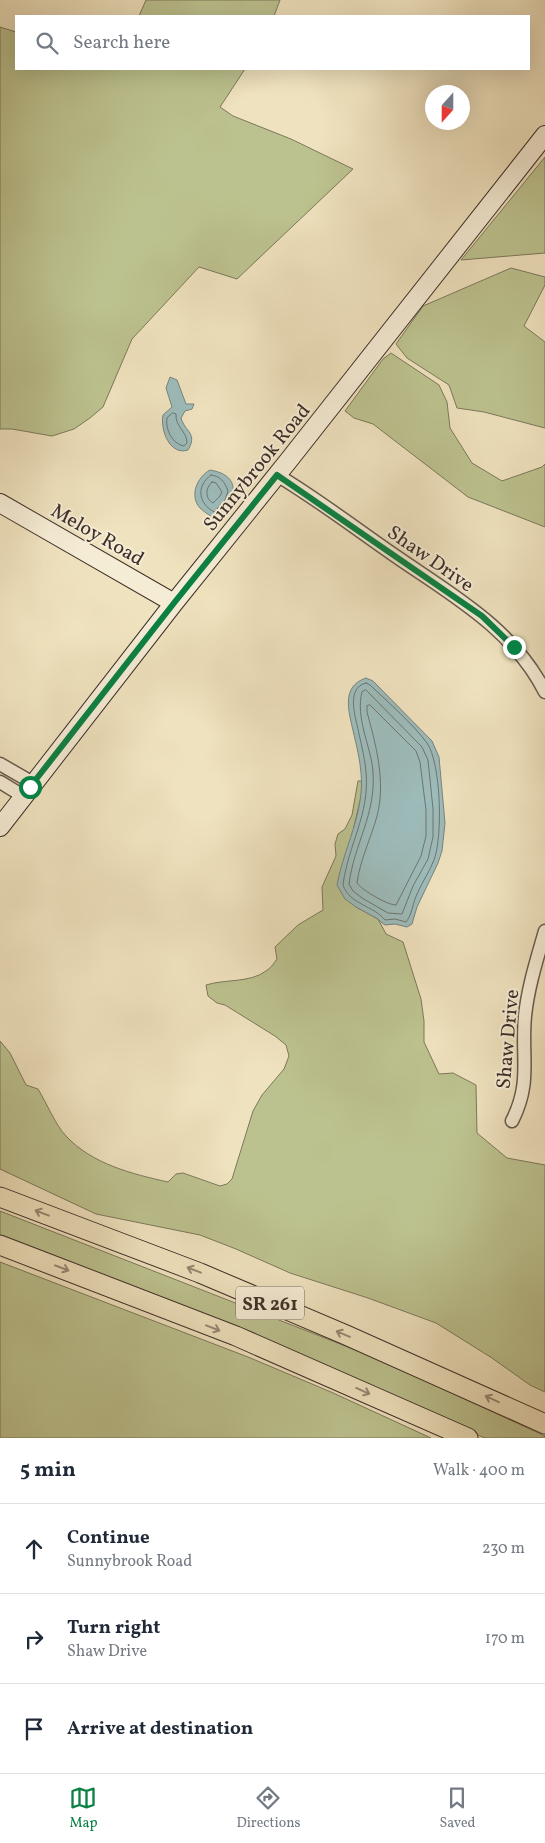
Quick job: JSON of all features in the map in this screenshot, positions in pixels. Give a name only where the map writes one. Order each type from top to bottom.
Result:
[{"type":"main road","name":"SR 261","points":[[0,1197],[200,1273],[541,1422]]},
{"type":"main road","name":"SR 261","points":[[0,1245],[236,1336],[468,1438]]},
{"type":"street","name":"Sunnybrook Road","points":[[0,827],[174,603],[545,135]]},
{"type":"street","name":"Shaw Drive","points":[[277,475],[482,616],[525,660],[545,692]]},
{"type":"street","name":"Meloy Road","points":[[0,503],[174,603]]},
{"type":"street","points":[[0,764],[28,790]]},
{"type":"street","points":[[0,782],[28,790]]},
{"type":"street","name":"Shaw Drive","points":[[512,1121],[519,1107],[524,1089],[526,1071],[524,1038],[527,998],[545,931]]},
{"type":"green space","points":[[146,0],[280,0],[274,15],[139,15]]},
{"type":"green space","points":[[0,27],[15,32],[15,70],[244,70],[220,107],[233,116],[291,139],[353,169],[237,279],[199,267],[132,339],[103,407],[90,418],[74,429],[52,436],[12,429],[0,429]]},
{"type":"green space","points":[[545,157],[545,253],[461,260]]},
{"type":"green space","points":[[511,268],[545,277],[545,285],[524,326],[545,342],[545,428],[484,412],[457,408],[449,385],[407,358],[396,344],[423,306]]},
{"type":"green space","points":[[391,353],[439,385],[447,402],[450,428],[472,463],[502,481],[542,467],[545,464],[545,527],[468,497],[373,424],[354,418],[345,411],[383,359]]},
{"type":"green space","points":[[358,781],[362,781],[362,793],[354,826],[356,907],[378,919],[386,934],[403,942],[421,999],[424,1042],[439,1074],[453,1073],[476,1085],[477,1133],[507,1158],[545,1165],[545,1392],[530,1385],[492,1358],[436,1323],[368,1298],[290,1273],[200,1235],[96,1214],[0,1169],[0,1041],[10,1053],[26,1085],[38,1089],[62,1132],[76,1146],[88,1154],[113,1167],[168,1182],[176,1174],[183,1173],[220,1186],[227,1184],[232,1179],[253,1111],[262,1095],[284,1069],[289,1056],[286,1045],[275,1036],[208,996],[206,985],[260,975],[271,967],[277,959],[275,947],[298,925],[323,910],[322,887],[336,856],[335,844],[338,834],[345,829],[352,815]]},
{"type":"green space","points":[[0,1211],[371,1356],[545,1436],[545,1438],[485,1438],[240,1333],[0,1240]]},
{"type":"green space","points":[[0,1262],[248,1357],[331,1392],[431,1438],[0,1438]]},
{"type":"water","points":[[170,377],[177,380],[186,404],[194,404],[192,409],[185,411],[181,418],[192,440],[188,450],[182,451],[171,446],[163,428],[163,415],[172,407],[166,388]]},
{"type":"water","points":[[210,470],[221,473],[228,478],[233,490],[227,505],[214,519],[200,508],[195,498],[198,482]]},
{"type":"water","points":[[366,678],[373,681],[432,741],[439,757],[445,823],[442,851],[417,907],[412,924],[407,927],[395,924],[385,925],[345,899],[337,885],[357,816],[361,787],[359,758],[348,702],[352,688]]},
{"type":"route","points":[[30,787],[277,475],[482,616],[514,647]]}]
